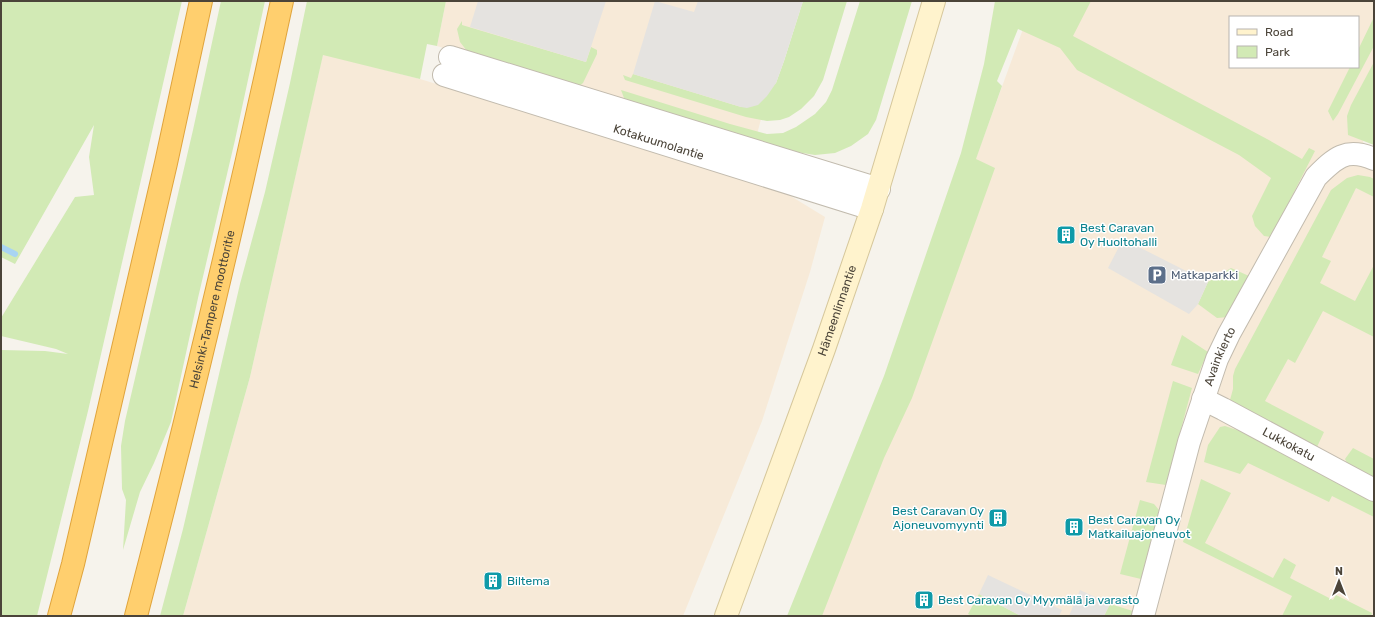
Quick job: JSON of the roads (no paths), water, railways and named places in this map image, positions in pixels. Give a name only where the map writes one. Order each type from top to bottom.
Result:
[{"type":"highway","points":[[59,616],[73,564],[166,163],[201,1]]},
{"type":"highway","name":"Helsinki-Tampere moottoritie","points":[[136,616],[224,263],[282,1]]},
{"type":"main road","name":"Hämeenlinnantie","points":[[726,616],[824,349],[876,199],[934,1]]},
{"type":"street","name":"Kotakuumolantie","points":[[447,66],[876,199]]},
{"type":"street","name":"Avainkierto","points":[[1143,616],[1187,449],[1217,359],[1229,334],[1316,177],[1329,163],[1346,154],[1366,155],[1374,159]]},
{"type":"street","name":"Lukkokatu","points":[[1203,399],[1374,490]]},
{"type":"waterway","points":[[1,247],[15,254]]},
{"type":"place","name":"Best Caravan Oy Huoltohalli","points":[[1066,235]]},
{"type":"place","name":"Matkaparkki","points":[[1157,275]]},
{"type":"place","name":"Best Caravan Oy Ajoneuvomyynti","points":[[998,518]]},
{"type":"place","name":"Best Caravan Oy Matkailuajoneuvot","points":[[1074,527]]},
{"type":"place","name":"Biltema","points":[[493,581]]},
{"type":"place","name":"Best Caravan Oy Myymälä ja varasto","points":[[924,600]]}]
